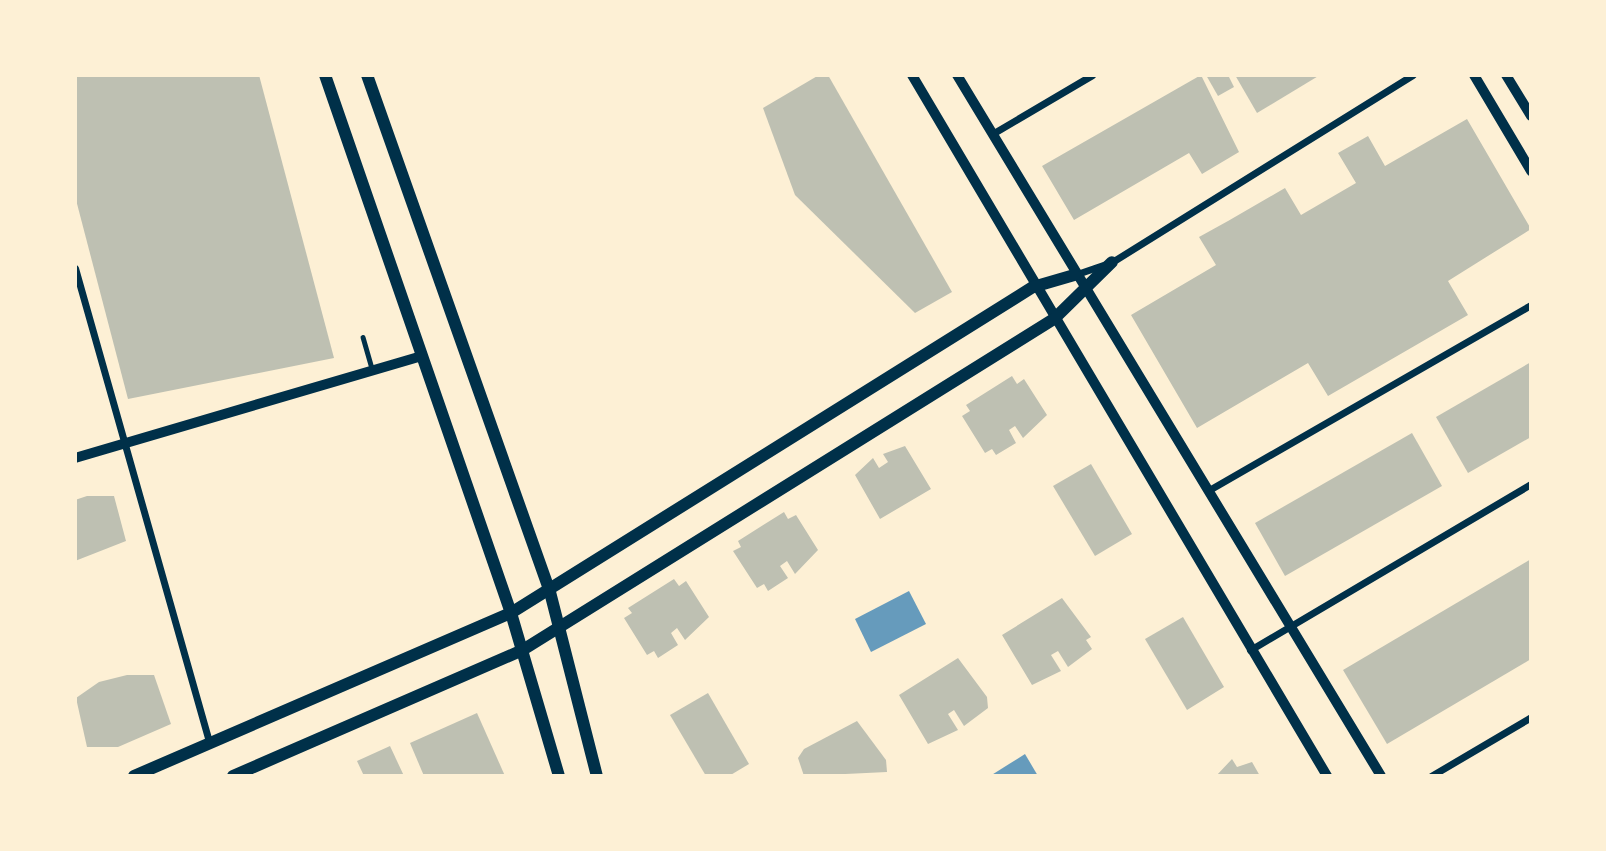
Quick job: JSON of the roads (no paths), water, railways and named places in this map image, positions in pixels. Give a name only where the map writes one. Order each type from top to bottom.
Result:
[{"type":"main road","points":[[325,75],[418,357],[511,613],[559,776]]},
{"type":"main road","points":[[367,75],[550,593],[597,776]]},
{"type":"main road","points":[[233,776],[521,651],[559,624],[1054,319],[1112,262]]},
{"type":"main road","points":[[134,776],[209,741],[511,613],[550,593],[1033,287],[1074,275]]},
{"type":"street","points":[[912,75],[1033,287],[1327,776]]},
{"type":"street","points":[[957,75],[1082,291],[1209,490],[1381,776]]},
{"type":"street","points":[[992,134],[1092,75]]},
{"type":"street","points":[[1074,275],[1112,262],[1413,75]]},
{"type":"street","points":[[1474,75],[1531,171]]},
{"type":"street","points":[[1506,75],[1531,116]]},
{"type":"street","points":[[75,268],[209,741]]},
{"type":"street","points":[[1209,490],[1531,305]]},
{"type":"street","points":[[75,458],[124,448],[418,357]]},
{"type":"street","points":[[1250,650],[1531,484]]},
{"type":"street","points":[[1431,776],[1531,717]]},
{"type":"lane","points":[[363,337],[373,371]]},
{"type":"water","points":[[909,591],[926,624],[871,652],[855,619]]},
{"type":"water","points":[[1025,754],[1038,776],[990,776]]}]
